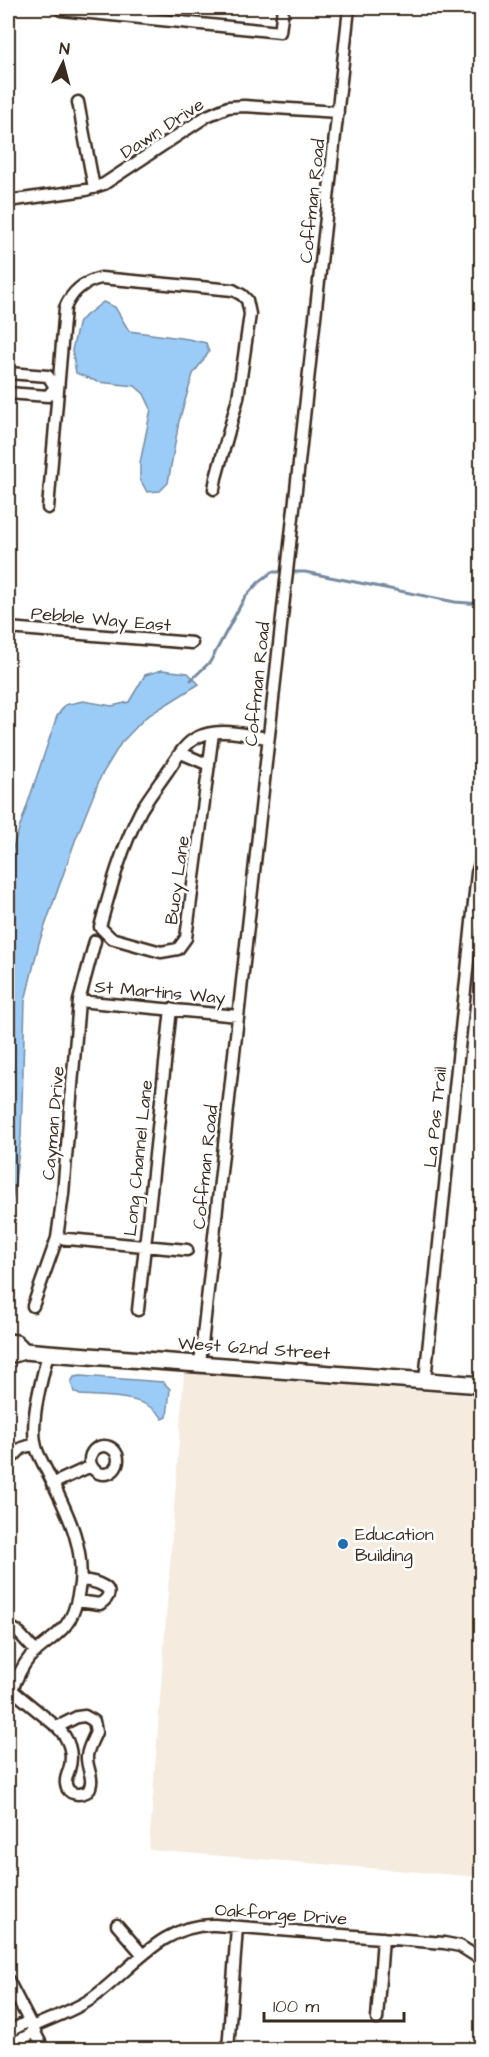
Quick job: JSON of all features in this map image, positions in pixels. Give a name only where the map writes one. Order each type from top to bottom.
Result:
[{"type":"street","points":[[61,8],[61,10],[280,32],[283,8]]},
{"type":"street","name":"Coffman Road","points":[[200,1363],[349,8]]},
{"type":"street","points":[[78,102],[94,188]]},
{"type":"street","name":"Dawn Drive","points":[[8,201],[94,188],[115,178],[221,109],[244,106],[338,112]]},
{"type":"street","points":[[48,508],[65,308],[74,292],[84,284],[105,278],[230,289],[243,295],[247,300],[250,311],[238,398],[214,489]]},
{"type":"street","points":[[8,373],[48,376],[57,388]]},
{"type":"street","points":[[8,393],[48,396],[57,388]]},
{"type":"street","name":"Pebble Way East","points":[[8,628],[192,643]]},
{"type":"street","points":[[209,765],[181,753],[197,737],[213,733],[227,732],[268,738]]},
{"type":"street","name":"Buoy Lane","points":[[181,753],[153,790],[140,812],[116,870],[100,927],[111,938],[161,952],[177,949],[186,938],[213,733]]},
{"type":"street","name":"La Pas Trail","points":[[425,1380],[476,880],[482,858]]},
{"type":"street","name":"Cayman Drive","points":[[33,1306],[57,1238],[63,1194],[79,1001],[95,941]]},
{"type":"street","name":"St Martins Way","points":[[79,1001],[238,1016]]},
{"type":"street","name":"Long Channel Lane","points":[[138,1310],[171,1009]]},
{"type":"street","points":[[57,1238],[187,1250]]},
{"type":"street","name":"West 62nd Street","points":[[8,1342],[16,1343],[24,1351]]},
{"type":"street","name":"West 62nd Street","points":[[8,1353],[24,1351],[482,1385]]},
{"type":"street","points":[[48,1353],[35,1421],[35,1444],[72,1526],[79,1547],[81,1580],[74,1613],[66,1626],[22,1667],[10,1694],[57,1726],[66,1738],[70,1752],[70,1764],[65,1781],[67,1788],[71,1792],[83,1794],[92,1784],[87,1756],[96,1732],[95,1723],[85,1716],[57,1726]]},
{"type":"street","points":[[8,1462],[22,1448],[35,1444]]},
{"type":"street","points":[[52,1484],[92,1466]]},
{"type":"street","points":[[77,1601],[100,1604],[108,1594],[106,1587],[100,1583],[81,1580]]},
{"type":"street","points":[[8,1626],[17,1631],[36,1652]]},
{"type":"street","name":"Oakforge Drive","points":[[8,2032],[32,2027],[90,2000],[164,1938],[184,1928],[206,1924],[452,1944],[468,1950],[482,1960]]},
{"type":"street","points":[[117,1925],[143,1955]]},
{"type":"street","points":[[228,2049],[237,1927]]},
{"type":"street","points":[[377,2019],[383,1938]]},
{"type":"street","points":[[8,1980],[44,2049]]},
{"type":"street","points":[[8,2046],[32,2027]]},
{"type":"shaded area","points":[[184,1373],[481,1396],[481,1877],[149,1850]]},
{"type":"water","points":[[103,302],[115,307],[129,331],[206,343],[209,352],[193,374],[179,421],[168,483],[160,491],[147,492],[140,479],[140,463],[151,409],[144,394],[135,386],[98,382],[76,373],[72,350],[79,321]]},
{"type":"water","points":[[162,670],[188,673],[199,684],[146,717],[121,743],[101,776],[39,943],[25,1001],[21,1137],[8,1231],[8,862],[57,716],[65,705],[83,701],[112,706],[129,702],[145,675]]},
{"type":"water","points":[[74,1377],[163,1382],[170,1389],[167,1417],[163,1419],[147,1405],[125,1398],[80,1395],[74,1392],[71,1382]]},
{"type":"waterway","points":[[191,680],[210,662],[245,597],[272,572],[305,572],[455,602],[482,604]]},
{"type":"place","name":"Education Building","points":[[343,1544]]}]
